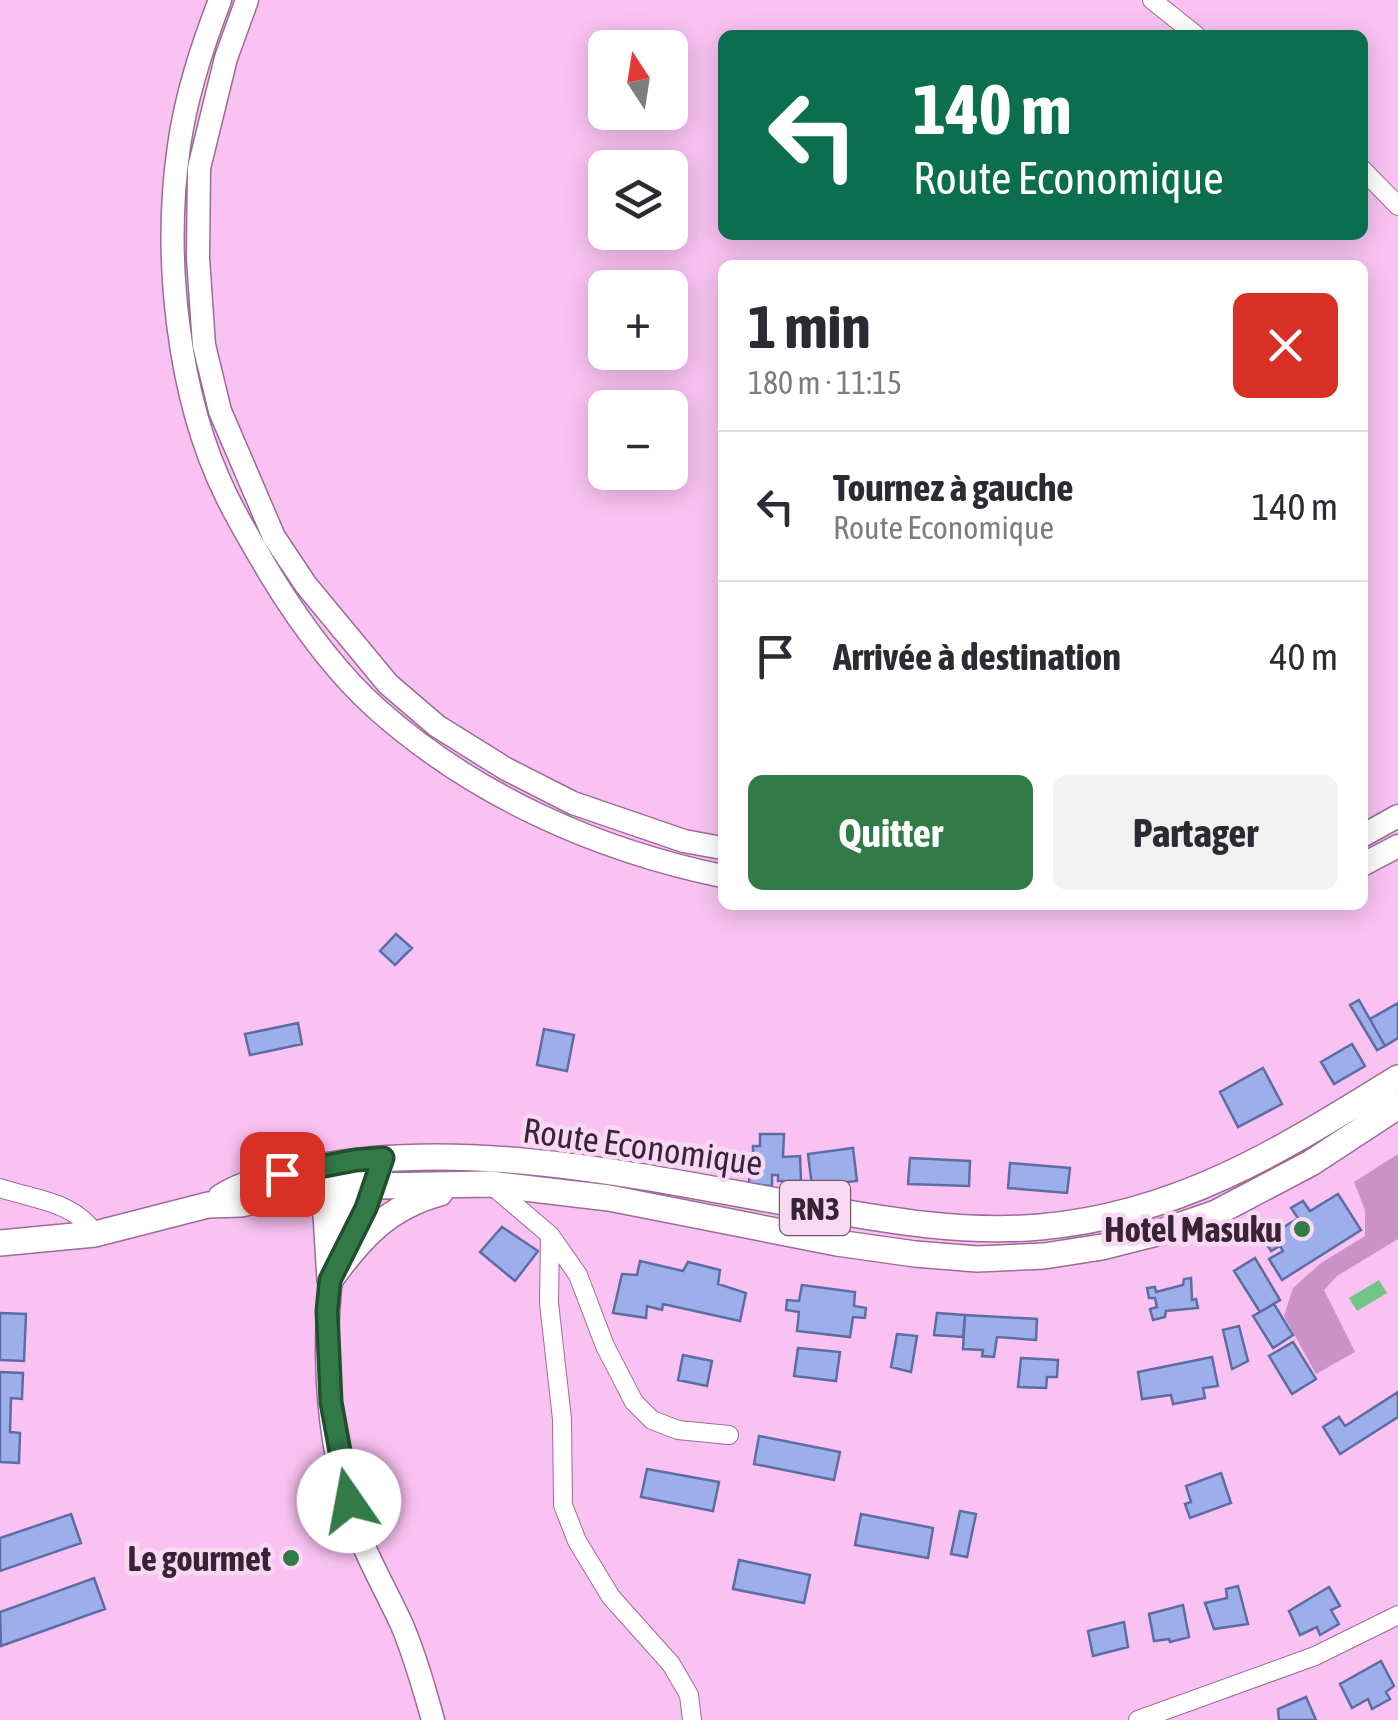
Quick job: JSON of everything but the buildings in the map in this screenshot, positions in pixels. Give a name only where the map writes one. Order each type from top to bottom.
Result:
[{"type":"highway","name":"Route Economique","points":[[208,1205],[232,1190],[282,1174],[356,1160],[517,1161],[640,1176],[918,1226],[978,1230],[1040,1227],[1098,1220],[1152,1207],[1202,1189],[1298,1139],[1392,1102]]},
{"type":"highway","name":"Route Economique","points":[[0,1244],[95,1234],[208,1205],[241,1204],[318,1187],[486,1184],[638,1204],[837,1243],[915,1254],[977,1259],[1044,1256],[1102,1247],[1216,1213],[1311,1163],[1392,1102]]},
{"type":"highway","points":[[638,1204],[640,1176]]},
{"type":"highway","points":[[330,1280],[378,1222],[410,1202],[486,1184]]},
{"type":"highway","points":[[318,1187],[326,1215],[330,1280]]},
{"type":"main road","points":[[220,0],[202,48],[179,144],[174,191],[176,294],[183,355],[200,426],[224,492],[257,552],[290,606],[332,662],[377,709],[426,748],[496,794],[573,831],[680,867],[718,875]]},
{"type":"main road","points":[[247,0],[226,58],[200,168],[198,258],[204,345],[220,411],[274,537],[306,585],[388,684],[438,726],[506,769],[572,803],[684,841],[718,847]]},
{"type":"main road","points":[[1368,833],[1398,816]]},
{"type":"main road","points":[[1368,863],[1398,848]]},
{"type":"main road","points":[[330,1280],[376,1185],[383,1158]]},
{"type":"main road","points":[[356,1160],[336,1234],[330,1280],[327,1339],[331,1402],[349,1501],[362,1542],[403,1628],[433,1720]]},
{"type":"street","points":[[1152,0],[1190,30]]},
{"type":"street","points":[[1368,175],[1398,206]]},
{"type":"street","points":[[486,1184],[550,1235],[578,1275],[605,1346],[634,1402],[652,1420],[678,1430],[729,1434]]},
{"type":"street","points":[[0,1188],[70,1208],[88,1222],[95,1234]]},
{"type":"street","points":[[550,1235],[549,1303],[562,1419],[563,1504],[577,1541],[612,1597],[670,1664],[689,1696],[692,1720]]},
{"type":"street","points":[[1138,1720],[1315,1656],[1398,1615]]},
{"type":"shaded area","points":[[1398,1154],[1398,1239],[1337,1276],[1324,1290],[1355,1352],[1316,1374],[1284,1316],[1293,1288],[1321,1263],[1365,1236],[1365,1210],[1354,1182]]},
{"type":"shaded area","points":[[1379,1280],[1387,1293],[1357,1311],[1349,1298]]},
{"type":"place","name":"Hotel Masuku","points":[[1302,1229]]},
{"type":"place","name":"Le gourmet","points":[[291,1558]]},
{"type":"route","points":[[282,1174],[383,1158],[376,1185],[330,1280],[327,1311],[331,1402],[349,1501]]}]
